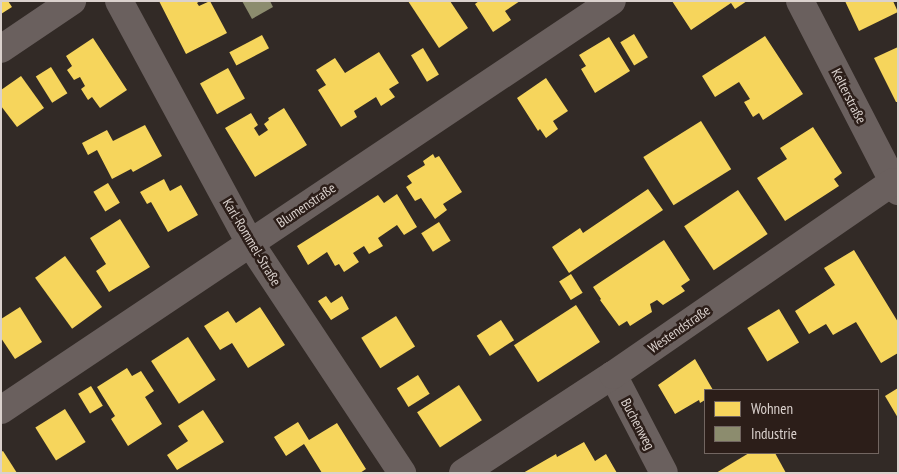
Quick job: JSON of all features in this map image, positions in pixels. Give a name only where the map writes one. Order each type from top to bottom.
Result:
[{"type":"street","points":[[1,49],[72,1]]},
{"type":"street","name":"Karl-Rommel-Straße","points":[[119,1],[250,243],[402,473]]},
{"type":"street","name":"Blumenstraße","points":[[1,410],[612,1]]},
{"type":"street","name":"Kelterstraße","points":[[800,1],[895,186]]},
{"type":"street","name":"Westendstraße","points":[[463,473],[895,186]]},
{"type":"street","name":"Buchenweg","points":[[613,375],[664,473]]},
{"type":"building: Wohnen","points":[[1,1],[8,1],[12,7],[1,14]]},
{"type":"building: Wohnen","points":[[159,1],[200,1],[197,3],[199,6],[210,1],[227,33],[186,54]]},
{"type":"building: Wohnen","points":[[408,1],[450,1],[468,28],[439,48]]},
{"type":"building: Wohnen","points":[[479,1],[520,1],[505,11],[511,20],[493,32],[475,4]]},
{"type":"building: Wohnen","points":[[672,1],[747,1],[735,9],[731,3],[691,30]]},
{"type":"building: Wohnen","points":[[845,1],[893,1],[898,12],[859,31]]},
{"type":"building: Wohnen","points":[[634,34],[648,57],[634,65],[620,42]]},
{"type":"building: Wohnen","points":[[262,35],[269,48],[236,66],[229,52]]},
{"type":"building: Wohnen","points":[[765,36],[803,94],[763,120],[759,113],[753,117],[744,102],[750,99],[739,82],[715,97],[702,76]]},
{"type":"building: Wohnen","points":[[609,37],[630,71],[595,93],[581,69],[586,66],[579,55]]},
{"type":"building: Wohnen","points":[[93,38],[127,90],[100,108],[92,97],[88,100],[81,89],[85,86],[80,77],[74,80],[67,70],[72,66],[66,56]]},
{"type":"building: Wohnen","points":[[898,47],[898,102],[896,102],[874,58]]},
{"type":"building: Wohnen","points":[[423,48],[439,75],[427,82],[411,55]]},
{"type":"building: Wohnen","points":[[379,52],[399,83],[389,89],[395,97],[381,106],[376,97],[354,111],[357,117],[341,127],[318,90],[326,85],[316,70],[335,58],[345,73]]},
{"type":"building: Wohnen","points":[[51,67],[67,93],[52,103],[36,77]]},
{"type":"building: Wohnen","points":[[228,68],[245,99],[217,114],[200,84]]},
{"type":"building: Wohnen","points":[[21,76],[44,108],[17,127],[1,106],[1,90]]},
{"type":"building: Wohnen","points":[[546,78],[568,111],[553,121],[558,129],[546,138],[540,129],[538,131],[517,98]]},
{"type":"building: Wohnen","points":[[284,108],[307,145],[255,177],[225,128],[251,113],[258,125],[254,128],[259,136],[268,130],[264,124],[269,120],[268,118]]},
{"type":"building: Wohnen","points":[[701,121],[731,169],[674,205],[643,157]]},
{"type":"building: Wohnen","points":[[145,125],[162,156],[133,172],[131,169],[112,179],[97,150],[88,155],[82,143],[107,130],[113,141]]},
{"type":"building: Wohnen","points":[[813,127],[842,173],[834,179],[839,186],[785,221],[757,178],[787,159],[780,148]]},
{"type":"building: Wohnen","points":[[433,154],[435,158],[439,156],[462,192],[443,204],[447,210],[435,219],[421,198],[415,201],[406,187],[412,183],[407,176],[425,165],[423,161]]},
{"type":"building: Wohnen","points":[[164,179],[170,191],[181,185],[198,215],[168,232],[151,202],[147,204],[140,192]]},
{"type":"building: Wohnen","points":[[108,183],[120,203],[105,211],[93,192]]},
{"type":"building: Wohnen","points":[[648,189],[663,210],[569,273],[552,247],[580,228],[583,233]]},
{"type":"building: Wohnen","points":[[738,190],[768,234],[714,270],[684,226]]},
{"type":"building: Wohnen","points":[[397,194],[417,227],[404,235],[397,225],[378,238],[383,246],[369,254],[364,246],[353,253],[359,262],[344,272],[339,264],[335,266],[327,252],[308,265],[297,246],[378,195],[384,203]]},
{"type":"building: Wohnen","points":[[120,219],[150,267],[109,292],[96,271],[106,264],[90,238]]},
{"type":"building: Wohnen","points":[[439,222],[451,241],[433,252],[421,233]]},
{"type":"building: Wohnen","points":[[664,240],[690,280],[681,286],[685,291],[663,305],[657,300],[650,304],[652,312],[630,326],[627,321],[619,326],[593,287]]},
{"type":"building: Wohnen","points":[[854,250],[898,322],[898,353],[881,363],[856,322],[833,335],[826,324],[809,334],[795,311],[835,285],[824,268]]},
{"type":"building: Wohnen","points":[[65,256],[102,307],[72,329],[35,278]]},
{"type":"building: Wohnen","points":[[571,274],[583,293],[571,300],[559,281]]},
{"type":"building: Wohnen","points":[[326,296],[331,303],[342,296],[349,309],[331,320],[318,301]]},
{"type":"building: Wohnen","points":[[576,305],[600,342],[538,382],[514,345]]},
{"type":"building: Wohnen","points":[[20,307],[42,342],[15,359],[1,338],[1,319]]},
{"type":"building: Wohnen","points":[[260,307],[285,345],[248,368],[232,343],[220,350],[204,326],[228,311],[236,323]]},
{"type":"building: Wohnen","points":[[779,309],[799,342],[767,361],[747,328]]},
{"type":"building: Wohnen","points":[[396,316],[415,347],[380,368],[361,338]]},
{"type":"building: Wohnen","points":[[501,320],[514,340],[490,356],[477,336]]},
{"type":"building: Wohnen","points":[[188,337],[216,380],[179,404],[151,361]]},
{"type":"building: Wohnen","points":[[695,359],[712,389],[704,389],[704,401],[700,403],[699,400],[675,414],[658,385]]},
{"type":"building: Wohnen","points":[[127,368],[132,376],[141,371],[154,391],[145,397],[162,424],[128,446],[111,419],[115,416],[97,387]]},
{"type":"building: Wohnen","points":[[418,375],[430,394],[408,407],[397,388]]},
{"type":"building: Wohnen","points":[[459,385],[482,420],[440,447],[417,412]]},
{"type":"building: Wohnen","points":[[91,386],[103,406],[90,413],[78,394]]},
{"type":"building: Wohnen","points":[[898,388],[898,418],[885,396]]},
{"type":"building: Wohnen","points":[[65,409],[86,442],[56,461],[35,428]]},
{"type":"building: Wohnen","points":[[203,410],[224,442],[177,470],[167,455],[188,441],[178,426]]},
{"type":"building: Wohnen","points":[[298,422],[309,440],[337,423],[366,469],[360,473],[322,473],[304,444],[286,456],[274,437]]},
{"type":"building: Wohnen","points":[[584,442],[595,461],[606,454],[617,473],[523,473],[556,454],[557,457]]},
{"type":"building: Wohnen","points":[[3,451],[17,473],[1,473],[1,452]]},
{"type":"building: Wohnen","points":[[747,454],[776,454],[786,473],[716,473]]},
{"type":"building: Industrie","points":[[242,1],[270,1],[273,7],[252,19]]}]
